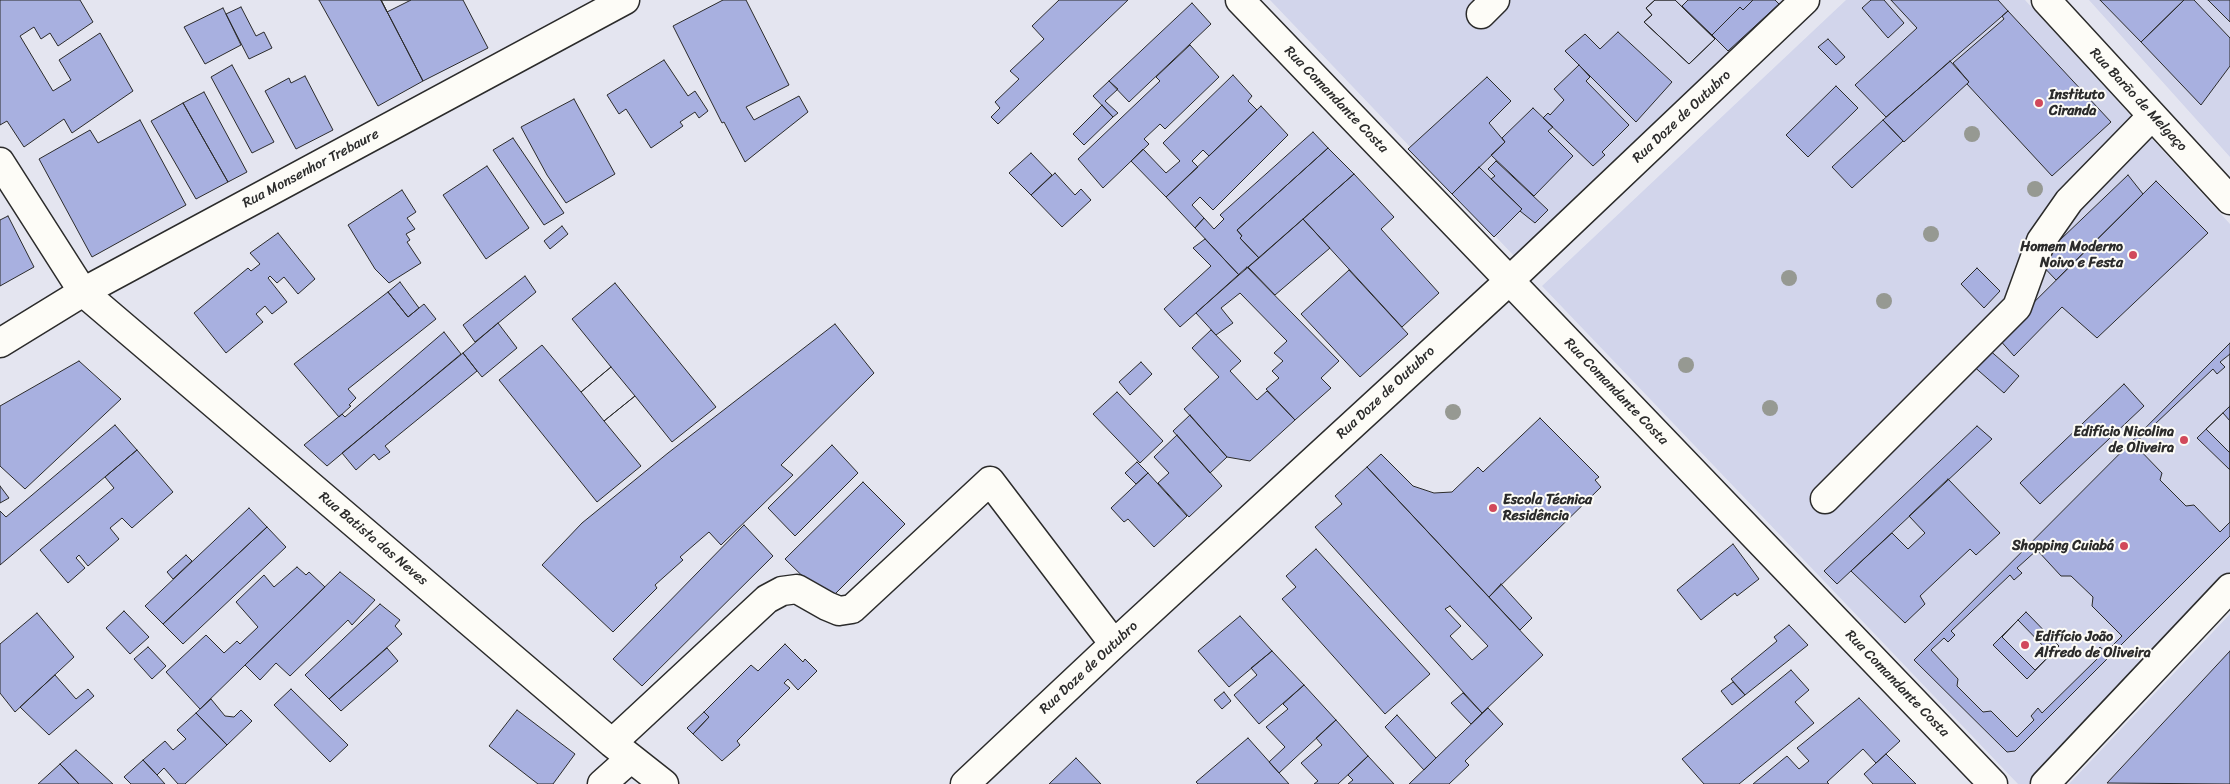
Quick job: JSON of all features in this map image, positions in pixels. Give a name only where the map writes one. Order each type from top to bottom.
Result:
[{"type":"street","name":"Rua Monsenhor Trebaure","points":[[0,343],[83,292],[625,0]]},
{"type":"street","name":"Rua Comandante Costa","points":[[1240,0],[1994,784]]},
{"type":"street","name":"Rua Doze de Outubro","points":[[965,784],[1114,644],[1509,281],[1805,0]]},
{"type":"street","name":"Rua Barão de Melgaço","points":[[2046,0],[2230,200]]},
{"type":"street","points":[[1825,499],[2016,307],[2041,241],[2069,201],[2152,116]]},
{"type":"street","name":"Rua Batista das Neves","points":[[0,162],[83,292],[622,751],[664,784]]},
{"type":"street","points":[[602,784],[622,751],[767,599],[782,591],[798,589],[839,611],[852,610],[990,481],[1114,644]]},
{"type":"street","points":[[2045,784],[2230,588]]},
{"type":"shaded area","points":[[1270,0],[1790,0],[1517,259]]},
{"type":"shaded area","points":[[1846,0],[2025,0],[2230,224],[2230,572],[2034,784],[2018,784],[1542,286]]},
{"type":"shaded area","points":[[2089,0],[2230,0],[2230,157]]},
{"type":"shaded area","points":[[2230,614],[2230,784],[2069,784]]},
{"type":"building","points":[[0,0],[80,0],[93,22],[58,46],[50,33],[41,39],[34,27],[20,36],[53,91],[71,80],[59,60],[100,33],[133,91],[72,133],[64,119],[24,147],[7,121],[0,125]]},
{"type":"building","points":[[319,0],[381,0],[423,81],[378,106]]},
{"type":"building","points":[[381,0],[463,0],[488,48],[423,81]]},
{"type":"building","points":[[381,0],[411,0],[387,12]]},
{"type":"building","points":[[723,0],[746,0],[789,85],[746,107],[754,120],[799,96],[808,112],[745,162],[724,122],[722,123],[673,26]]},
{"type":"building","points":[[1059,0],[1128,0],[998,124],[991,117],[1000,108],[995,102],[1019,79],[1010,71],[1044,39],[1032,26]]},
{"type":"building","points":[[1655,0],[1675,0],[1715,39],[1689,64],[1644,22],[1652,15],[1646,8]]},
{"type":"building","points":[[1655,0],[1675,0],[1715,39],[1689,64],[1644,22],[1652,15],[1646,8]]},
{"type":"building","points":[[1688,0],[1753,0],[1743,10],[1740,7],[1712,35],[1682,6]]},
{"type":"building","points":[[1753,0],[1775,0],[1779,4],[1728,51],[1712,35],[1740,7],[1743,10]]},
{"type":"building","points":[[1871,0],[1884,0],[1904,23],[1888,38],[1862,8]]},
{"type":"building","points":[[1891,0],[1998,0],[2008,11],[1886,117],[1855,85],[1917,28]]},
{"type":"building","points":[[2100,0],[2184,0],[2141,42]]},
{"type":"building","points":[[2184,0],[2194,0],[2230,38],[2230,66],[2201,105],[2141,42]]},
{"type":"building","points":[[2208,0],[2230,0],[2230,22]]},
{"type":"building","points":[[1192,3],[1211,24],[1129,102],[1109,81]]},
{"type":"building","points":[[241,7],[256,36],[264,32],[272,48],[249,59],[226,14]]},
{"type":"building","points":[[223,8],[241,45],[205,64],[184,27]]},
{"type":"building","name":"Instituto Ciranda","points":[[2008,11],[2111,122],[2052,176],[1967,84],[1969,82],[1953,63],[2004,19],[2002,16]]},
{"type":"building","points":[[1618,32],[1672,82],[1636,122],[1565,51],[1585,34],[1600,49]]},
{"type":"building","points":[[1828,39],[1845,57],[1836,65],[1818,47]]},
{"type":"building","points":[[1190,45],[1219,77],[1165,129],[1160,124],[1144,139],[1149,144],[1103,188],[1078,159],[1160,81],[1156,77]]},
{"type":"building","points":[[664,60],[688,96],[695,91],[708,111],[699,118],[695,112],[680,122],[683,126],[651,148],[626,109],[619,114],[607,95]]},
{"type":"building","points":[[1950,61],[1969,82],[1904,142],[1883,120]]},
{"type":"building","points":[[232,65],[274,142],[252,153],[211,77]]},
{"type":"building","points":[[1579,65],[1590,77],[1586,81],[1629,125],[1602,152],[1605,155],[1593,166],[1543,118],[1548,113],[1550,115],[1564,100],[1554,89]]},
{"type":"building","points":[[1233,75],[1252,96],[1248,101],[1257,110],[1209,156],[1203,150],[1192,161],[1198,167],[1166,197],[1131,161],[1143,149],[1166,173],[1180,161],[1163,143]]},
{"type":"building","points":[[305,76],[333,130],[296,149],[265,91],[289,78],[291,83]]},
{"type":"building","points":[[1487,77],[1511,101],[1489,123],[1505,142],[1452,194],[1408,149]]},
{"type":"building","points":[[1109,81],[1118,89],[1105,101],[1118,113],[1113,117],[1093,96]]},
{"type":"building","points":[[1836,86],[1858,108],[1808,157],[1786,135]]},
{"type":"building","points":[[204,92],[247,172],[228,182],[183,103]]},
{"type":"building","points":[[574,99],[615,174],[566,203],[547,175],[521,127]]},
{"type":"building","points":[[183,103],[228,182],[196,199],[151,121]]},
{"type":"building","points":[[1102,105],[1113,117],[1084,145],[1073,134]]},
{"type":"building","points":[[1261,106],[1288,135],[1213,210],[1200,197],[1192,205],[1204,218],[1195,228],[1166,197]]},
{"type":"building","points":[[1533,108],[1553,127],[1548,131],[1573,156],[1534,196],[1491,155],[1505,142],[1502,138]]},
{"type":"building","points":[[140,120],[186,205],[92,257],[39,159],[90,130],[98,143]]},
{"type":"building","points":[[1883,120],[1903,141],[1852,188],[1832,167]]},
{"type":"building","points":[[1313,132],[1328,148],[1237,230],[1242,236],[1240,238],[1259,258],[1239,275],[1195,228],[1204,218],[1214,229],[1224,219],[1220,215]]},
{"type":"building","points":[[513,138],[564,213],[544,225],[493,150]]},
{"type":"building","points":[[1328,148],[1354,174],[1259,258],[1240,238],[1242,236],[1237,230]]},
{"type":"building","points":[[1031,153],[1052,175],[1031,195],[1009,173]]},
{"type":"building","points":[[1496,161],[1548,210],[1535,223],[1520,211],[1522,209],[1491,179],[1495,176],[1488,169]]},
{"type":"building","points":[[487,166],[529,228],[486,259],[443,195]]},
{"type":"building","points":[[1479,167],[1522,209],[1494,237],[1452,194]]},
{"type":"building","points":[[1055,173],[1075,195],[1081,189],[1091,200],[1062,227],[1031,195]]},
{"type":"building","points":[[1354,174],[1394,217],[1381,229],[1439,293],[1402,327],[1303,219]]},
{"type":"building","points":[[2128,175],[2143,194],[2056,280],[2038,261]]},
{"type":"building","name":"Homem Moderno Noivo e Festa","points":[[2156,181],[2208,233],[2097,338],[2062,307],[2014,356],[1998,338]]},
{"type":"building","points":[[402,190],[416,212],[407,218],[415,229],[406,234],[410,240],[407,242],[421,263],[389,283],[375,269],[348,225]]},
{"type":"building","points":[[8,216],[34,267],[0,286],[0,220]]},
{"type":"building","points":[[1303,219],[1330,248],[1275,295],[1248,267]]},
{"type":"building","points":[[562,226],[568,234],[550,249],[544,241]]},
{"type":"building","points":[[278,233],[315,279],[298,294],[284,277],[277,283],[270,276],[268,278],[287,302],[272,314],[265,306],[256,314],[263,322],[226,353],[194,313],[248,268],[251,271],[260,264],[250,253]]},
{"type":"building","points":[[1205,239],[1239,275],[1180,327],[1164,309],[1211,266],[1193,248]]},
{"type":"building","points":[[1247,267],[1339,361],[1321,378],[1331,388],[1295,420],[1266,389],[1279,378],[1272,371],[1283,361],[1274,353],[1287,341],[1240,293],[1221,308],[1233,323],[1216,335],[1196,313]]},
{"type":"building","points":[[1977,268],[2000,291],[1984,308],[1961,284]]},
{"type":"building","points":[[1349,270],[1408,334],[1360,377],[1301,314]]},
{"type":"building","points":[[525,276],[536,292],[475,342],[463,325]]},
{"type":"building","points":[[400,282],[419,308],[408,317],[388,292]]},
{"type":"building","points":[[615,283],[716,407],[672,442],[635,396],[604,421],[641,466],[597,502],[499,380],[542,345],[581,392],[611,367],[572,319]]},
{"type":"building","points":[[388,292],[408,317],[424,304],[436,319],[348,389],[356,398],[349,405],[351,406],[339,417],[294,364]]},
{"type":"building","points":[[498,323],[517,348],[482,377],[463,353]]},
{"type":"building","points":[[835,324],[874,373],[781,465],[793,475],[721,545],[709,532],[680,557],[683,560],[655,585],[657,588],[613,632],[542,565],[582,523],[668,453]]},
{"type":"building","points":[[1211,330],[1241,361],[1230,371],[1257,400],[1267,391],[1295,420],[1250,461],[1227,457],[1184,409],[1219,377],[1192,348]]},
{"type":"building","points":[[444,332],[461,354],[327,466],[304,445],[342,414],[345,417]]},
{"type":"building","name":"Shopping Cuiabá","points":[[2230,343],[2230,536],[2015,751],[2007,752],[1914,660]]},
{"type":"building","points":[[1987,348],[2019,376],[2004,393],[1971,364]]},
{"type":"building","points":[[463,353],[477,371],[385,446],[390,452],[379,460],[374,454],[356,470],[342,453]]},
{"type":"building","name":"Edifício Nicolina de Oliveira","points":[[2230,354],[2230,522],[2220,532],[2194,505],[2186,506],[2160,480],[2162,473],[2134,444],[2147,432],[2151,436],[2158,429],[2154,425],[2213,369],[2217,374],[2225,367],[2220,362]]},
{"type":"building","points":[[79,361],[121,399],[25,489],[0,466],[0,406]]},
{"type":"building","points":[[1141,362],[1152,374],[1130,395],[1119,382]]},
{"type":"building","points":[[611,367],[635,396],[604,421],[581,392]]},
{"type":"building","points":[[2124,384],[2144,406],[2040,504],[2020,483]]},
{"type":"building","points":[[1117,392],[1163,441],[1140,463],[1093,414]]},
{"type":"building","points":[[2230,406],[2230,470],[2197,438]]},
{"type":"building","points":[[2223,413],[2230,421],[2230,453],[2206,429]]},
{"type":"building","points":[[1190,415],[1227,457],[1210,473],[1173,431]]},
{"type":"building","name":"Escola Técnica Residência","points":[[1540,418],[1599,477],[1595,480],[1601,487],[1489,597],[1367,467],[1381,454],[1413,486],[1434,493],[1452,492],[1478,467],[1483,472]]},
{"type":"building","points":[[115,425],[137,450],[0,565],[0,511],[6,517]]},
{"type":"building","points":[[1977,426],[1992,439],[1837,584],[1824,571]]},
{"type":"building","points":[[1177,435],[1222,486],[1189,517],[1158,483],[1169,473],[1154,457]]},
{"type":"building","points":[[832,445],[858,473],[795,536],[768,508]]},
{"type":"building","points":[[137,450],[173,492],[132,528],[122,518],[110,528],[119,539],[88,566],[79,555],[76,558],[85,568],[68,583],[40,550],[114,488],[105,477]]},
{"type":"building","points":[[1137,462],[1148,473],[1136,484],[1125,473]]},
{"type":"building","points":[[1367,467],[1543,655],[1482,713],[1315,527],[1342,504],[1335,496]]},
{"type":"building","points":[[1148,473],[1187,516],[1154,547],[1128,519],[1124,522],[1111,508]]},
{"type":"building","points":[[1948,479],[2000,533],[1976,555],[1970,549],[1920,596],[1925,604],[1905,623],[1851,571],[1892,533],[1908,549],[1925,533],[1909,516]]},
{"type":"building","points":[[863,482],[905,524],[828,601],[785,559]]},
{"type":"building","points":[[0,486],[9,498],[0,503]]},
{"type":"building","points":[[249,508],[267,527],[163,624],[145,606]]},
{"type":"building","points":[[744,525],[773,556],[642,686],[613,659]]},
{"type":"building","points":[[267,527],[286,547],[183,644],[163,624]]},
{"type":"building","points":[[1733,544],[1759,579],[1737,596],[1735,593],[1701,620],[1677,590]]},
{"type":"building","points":[[1316,549],[1430,674],[1385,714],[1282,599],[1296,587],[1286,576]]},
{"type":"building","name":"Edifício João Alfredo de Oliveira","points":[[2037,550],[2061,576],[2071,576],[2093,597],[2092,606],[2122,636],[2106,652],[2100,647],[2094,654],[2098,658],[2042,713],[2038,708],[2031,716],[2034,720],[2017,737],[1991,711],[1983,712],[1957,686],[1958,679],[1931,650],[1944,638],[1948,642],[1955,635],[1951,631],[2010,575],[2014,580],[2022,573],[2017,568]]},
{"type":"building","points":[[186,555],[192,561],[173,579],[167,572]]},
{"type":"building","points":[[297,567],[306,575],[309,572],[325,587],[200,709],[166,672],[206,635],[224,653],[237,641],[240,644],[258,627],[236,602],[264,575],[274,587]]},
{"type":"building","points":[[340,572],[375,600],[352,625],[348,620],[290,676],[276,663],[260,680],[245,665]]},
{"type":"building","points":[[1501,584],[1532,618],[1520,630],[1489,597]]},
{"type":"building","points":[[380,604],[400,620],[395,626],[402,634],[329,699],[305,675]]},
{"type":"building","points":[[1450,606],[1488,646],[1472,660],[1450,636],[1461,626],[1445,609]]},
{"type":"building","points":[[124,611],[149,637],[130,654],[106,628]]},
{"type":"building","points":[[2026,612],[2059,646],[2027,679],[1993,645]]},
{"type":"building","points":[[37,613],[74,657],[15,712],[0,693],[0,644]]},
{"type":"building","points":[[1240,616],[1272,651],[1229,687],[1198,651]]},
{"type":"building","points":[[2018,620],[2051,654],[2035,670],[2002,637]]},
{"type":"building","points":[[1789,625],[1808,645],[1745,695],[1731,679],[1777,641],[1774,637]]},
{"type":"building","points":[[785,644],[803,662],[805,659],[817,671],[798,690],[788,679],[784,683],[790,688],[737,741],[740,745],[722,761],[693,734],[709,717],[704,712],[751,665],[758,671]]},
{"type":"building","points":[[148,647],[166,666],[152,679],[134,659]]},
{"type":"building","points":[[387,648],[398,661],[341,711],[329,699]]},
{"type":"building","points":[[1272,651],[1304,685],[1259,724],[1234,695],[1257,675],[1251,668]]},
{"type":"building","points":[[2230,651],[2230,784],[2107,783]]},
{"type":"building","points":[[1791,670],[1809,690],[1795,702],[1814,723],[1739,784],[1704,784],[1682,759]]},
{"type":"building","points":[[55,675],[76,699],[88,689],[94,696],[49,735],[20,707]]},
{"type":"building","points":[[1733,682],[1745,695],[1732,705],[1721,691]]},
{"type":"building","points":[[1304,685],[1336,720],[1279,773],[1269,762],[1285,747],[1266,727],[1288,709],[1283,704]]},
{"type":"building","points":[[291,689],[348,745],[330,762],[274,705]]},
{"type":"building","points":[[1224,692],[1231,701],[1222,709],[1214,700]]},
{"type":"building","points":[[1463,693],[1482,713],[1471,724],[1451,703]]},
{"type":"building","points":[[1859,698],[1900,741],[1876,763],[1863,749],[1827,782],[1829,784],[1753,784],[1787,756],[1799,769],[1809,761],[1797,748]]},
{"type":"building","points":[[211,699],[225,716],[234,717],[241,710],[252,721],[227,745],[196,713]]},
{"type":"building","points":[[1488,708],[1503,724],[1465,761],[1469,765],[1449,784],[1409,784]]},
{"type":"building","points":[[517,710],[575,754],[553,784],[538,784],[489,746]]},
{"type":"building","points":[[704,712],[709,717],[693,734],[687,728]]},
{"type":"building","points":[[196,713],[227,745],[185,784],[178,784],[164,768],[157,775],[143,760],[165,741],[173,750],[186,739],[177,730]]},
{"type":"building","points":[[1397,715],[1436,758],[1424,770],[1385,727]]},
{"type":"building","points":[[1336,720],[1368,756],[1338,784],[1314,784],[1318,781],[1301,763],[1322,745],[1316,738]]},
{"type":"building","points":[[1248,738],[1289,784],[1198,784],[1196,782]]},
{"type":"building","points":[[76,750],[113,784],[79,784],[60,764]]},
{"type":"building","points":[[1886,754],[1916,784],[1873,784],[1864,774]]},
{"type":"building","points":[[1368,756],[1394,784],[1348,784],[1353,780],[1348,775]]},
{"type":"building","points":[[1076,758],[1101,784],[1049,784]]},
{"type":"building","points":[[143,760],[165,784],[131,784],[124,777]]},
{"type":"building","points":[[60,764],[79,784],[38,784]]},
{"type":"place","name":"Instituto Ciranda","points":[[2039,103]]},
{"type":"place","name":"Homem Moderno Noivo e Festa","points":[[2133,255]]},
{"type":"place","name":"Edifício Nicolina de Oliveira","points":[[2184,440]]},
{"type":"place","name":"Escola Técnica Residência","points":[[1493,508]]},
{"type":"place","name":"Shopping Cuiabá","points":[[2124,546]]},
{"type":"place","name":"Edifício João Alfredo de Oliveira","points":[[2025,645]]}]
